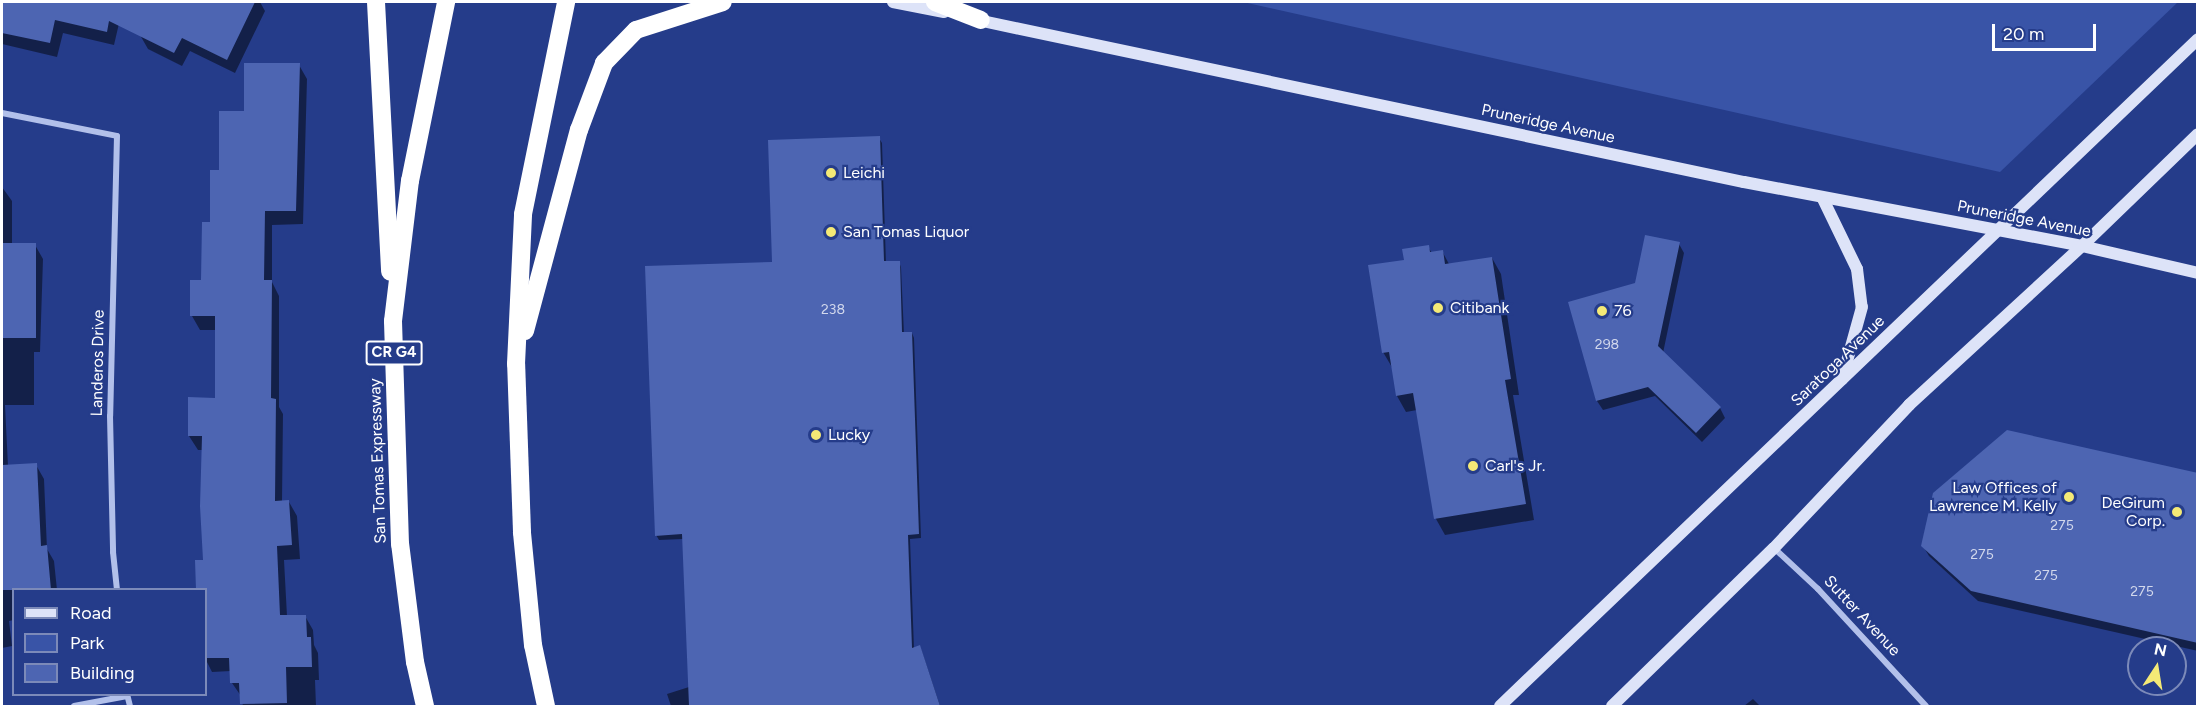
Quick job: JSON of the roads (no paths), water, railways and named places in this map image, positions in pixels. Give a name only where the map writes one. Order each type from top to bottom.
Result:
[{"type":"highway","points":[[376,2],[393,321]]},
{"type":"highway","name":"San Tomas Expressway","points":[[425,706],[415,662],[400,544],[393,321],[410,181],[447,2]]},
{"type":"highway","points":[[546,706],[533,645],[522,531],[516,364],[523,214],[566,2]]},
{"type":"highway","points":[[516,364],[579,130],[604,63],[636,30],[723,2]]},
{"type":"highway","points":[[935,2],[981,20]]},
{"type":"main road","name":"Pruneridge Avenue","points":[[893,2],[1824,199],[2082,246],[2198,273]]},
{"type":"main road","name":"Saratoga Avenue","points":[[1500,706],[2198,39]]},
{"type":"main road","points":[[1611,706],[1774,548],[1909,405],[2082,246],[2198,134]]},
{"type":"main road","points":[[1824,199],[1857,269],[1862,307],[1842,380]]},
{"type":"street","name":"Landeros Drive","points":[[2,113],[117,136],[110,416],[113,552],[117,588]]},
{"type":"street","name":"Sutter Avenue","points":[[1774,548],[1818,588],[1926,706]]},
{"type":"street","points":[[75,706],[122,696]]},
{"type":"place","name":"Leichi","points":[[831,173]]},
{"type":"place","name":"San Tomas Liquor","points":[[831,232]]},
{"type":"place","name":"Citibank","points":[[1438,308]]},
{"type":"place","name":"76","points":[[1602,311]]},
{"type":"place","name":"Lucky","points":[[816,435]]},
{"type":"place","name":"Carl's Jr.","points":[[1473,466]]},
{"type":"place","name":"Law Offices of Lawrence M. Kelly","points":[[2069,497]]},
{"type":"place","name":"DeGirum Corp.","points":[[2177,512]]}]
